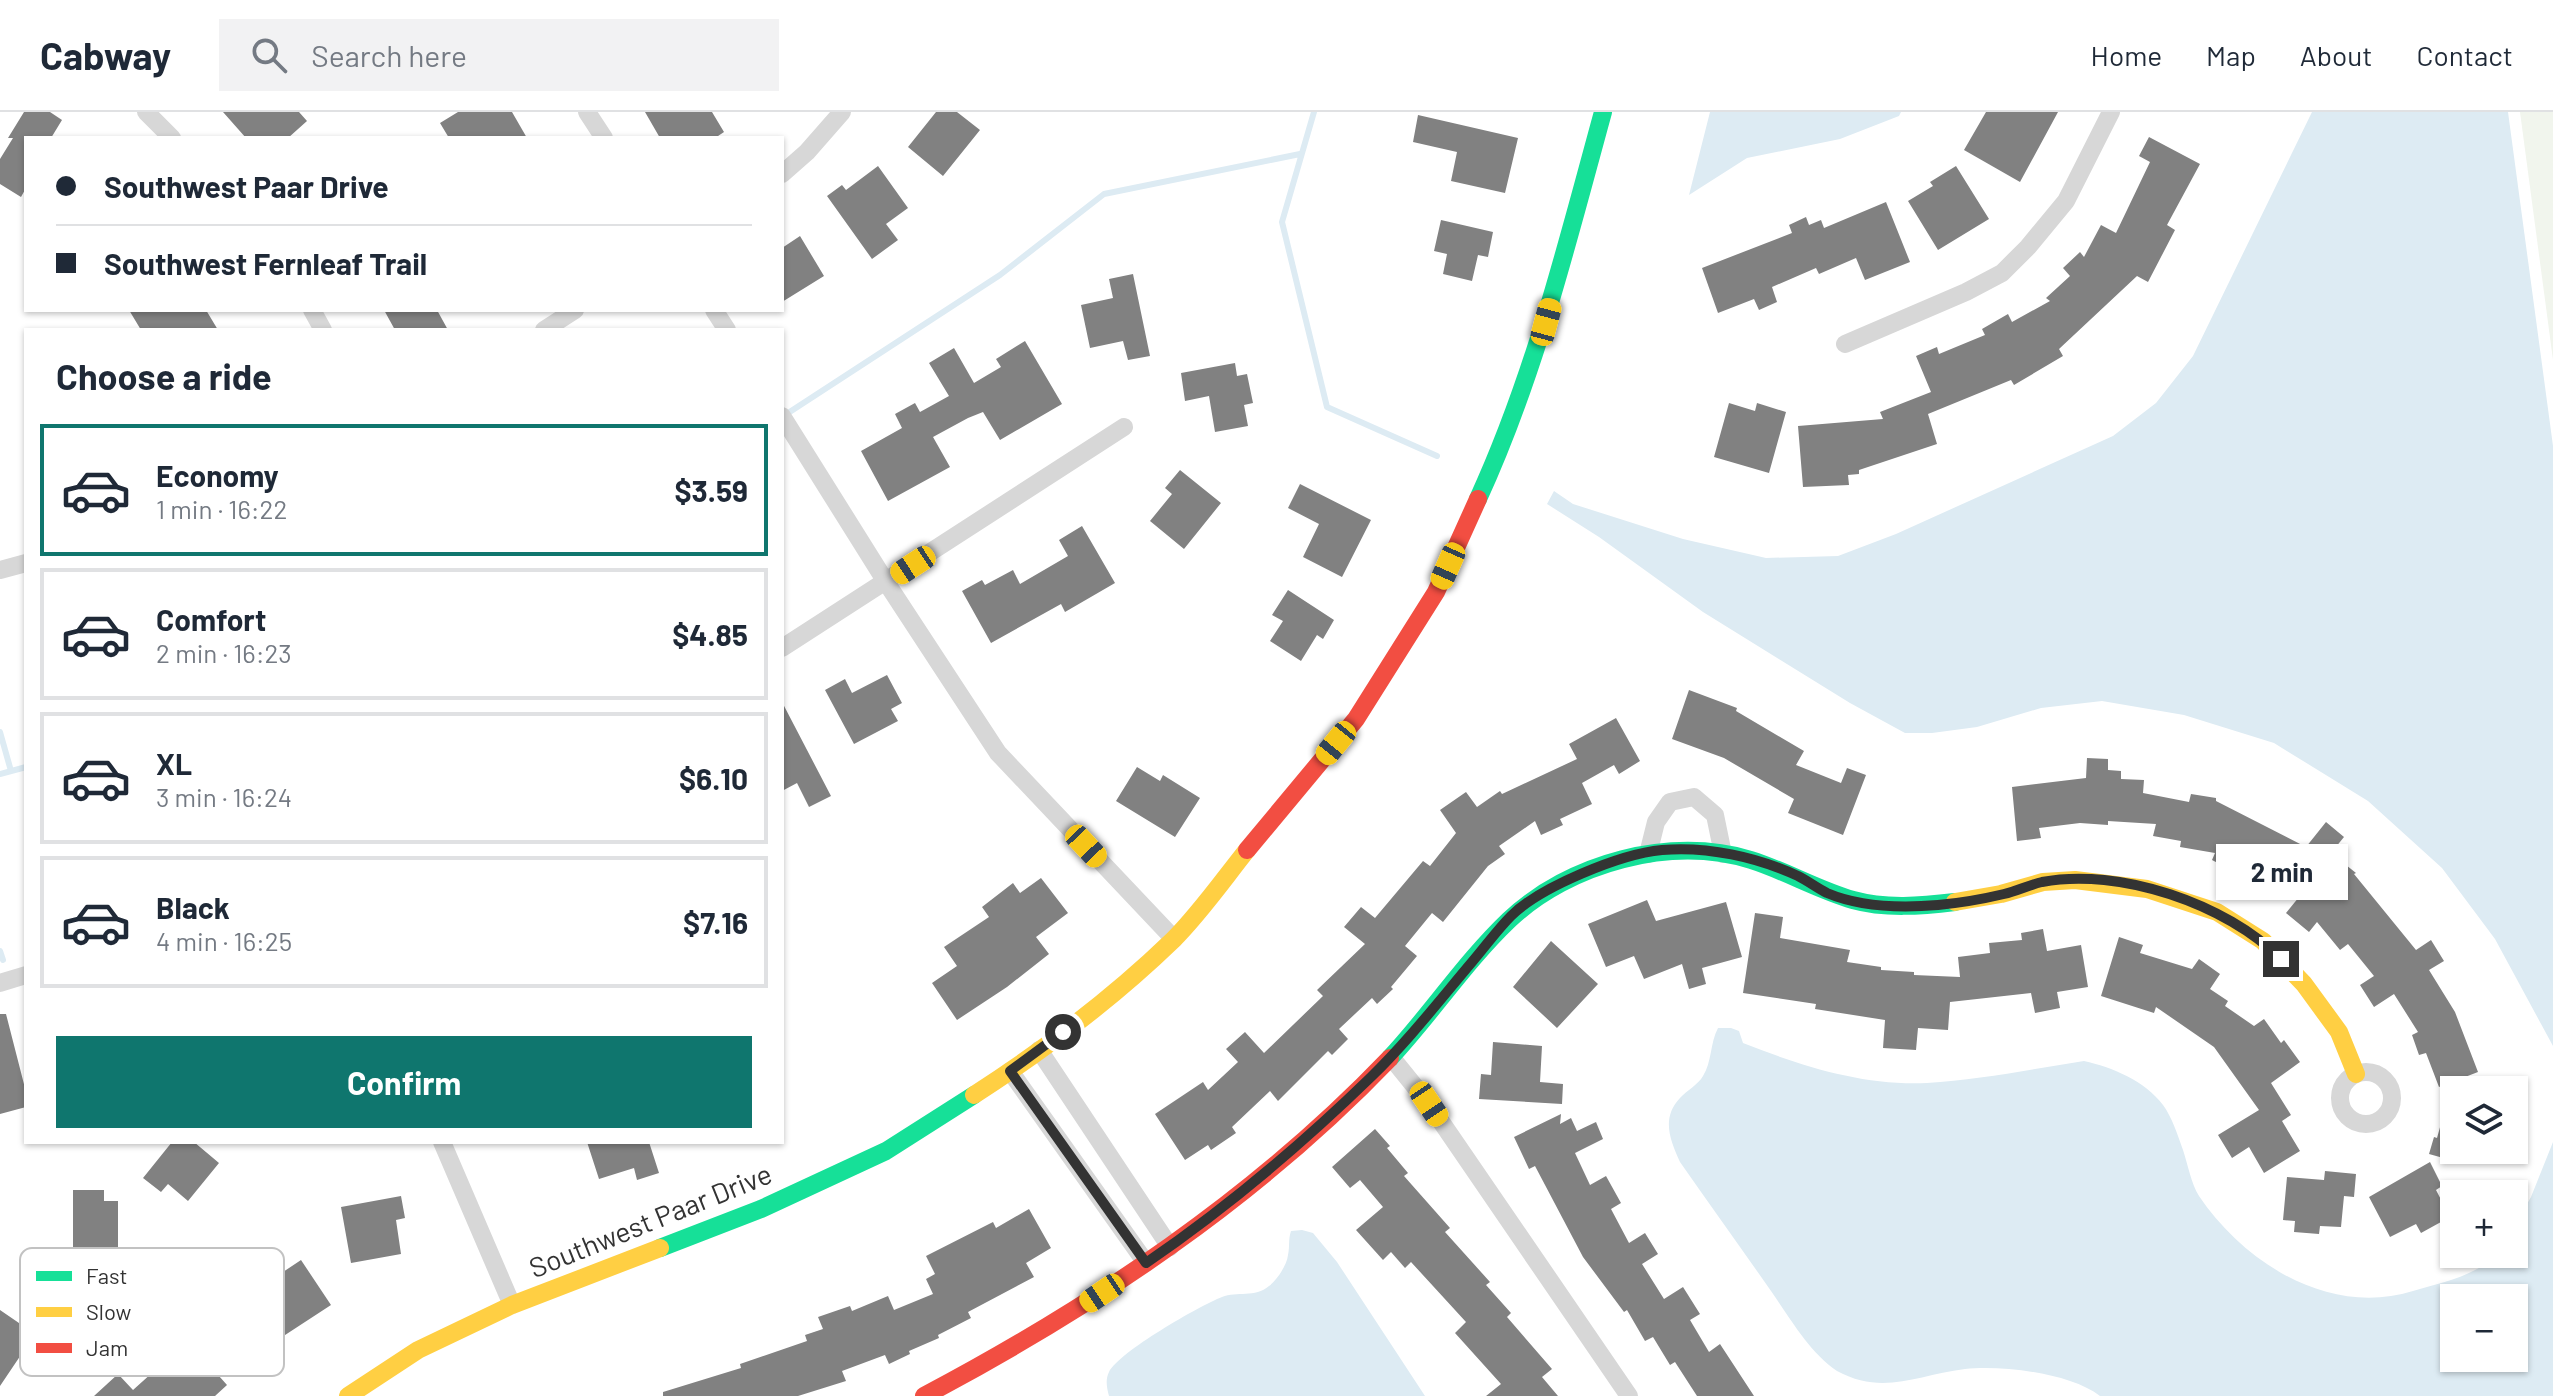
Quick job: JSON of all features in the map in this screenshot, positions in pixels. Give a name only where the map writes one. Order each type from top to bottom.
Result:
[{"type":"street","points":[[146,112],[170,136]]},
{"type":"street","points":[[587,112],[603,136]]},
{"type":"street","points":[[784,172],[807,152],[842,112]]},
{"type":"street","name":"Southwest Paar Drive","points":[[348,1396],[418,1350],[512,1305],[788,1196],[886,1151],[1039,1050],[1111,994],[1174,939],[1356,719],[1436,592],[1494,464],[1546,322],[1603,112]]},
{"type":"street","points":[[1845,344],[1966,292],[2002,273],[2066,201],[2111,112]]},
{"type":"street","points":[[547,328],[572,312]]},
{"type":"street","points":[[784,419],[998,753],[1174,939]]},
{"type":"street","points":[[784,647],[1124,427]]},
{"type":"street","points":[[0,570],[24,564]]},
{"type":"street","points":[[1648,854],[1656,822],[1670,802],[1694,797],[1715,815],[1723,854]]},
{"type":"street","points":[[924,1396],[1058,1322],[1224,1209],[1331,1116],[1391,1057],[1512,914],[1587,870],[1661,850],[1723,854],[1768,864],[1828,893],[1877,905],[1939,905],[2005,894],[2044,882],[2092,879],[2193,901],[2231,919],[2263,941],[2317,997],[2346,1040],[2356,1074]]},
{"type":"street","points":[[0,983],[24,976]]},
{"type":"street","points":[[1039,1050],[1170,1247]]},
{"type":"street","points":[[1391,1057],[1429,1104],[1629,1396]]},
{"type":"street","points":[[1010,1071],[1146,1263]]},
{"type":"street","points":[[443,1144],[512,1305]]},
{"type":"shaded area","points":[[1710,112],[1901,112],[1899,116],[1840,139],[1747,158],[1689,195]]},
{"type":"shaded area","points":[[2312,112],[2508,112],[2553,446],[2553,1046],[2495,939],[2442,868],[2368,801],[2274,743],[2184,715],[2102,701],[2041,708],[1977,727],[1905,733],[1850,703],[1703,612],[1599,537],[1547,504],[1554,491],[1573,504],[1683,539],[1766,558],[1838,556],[1896,534],[2113,436],[2156,403],[2193,356]]},
{"type":"shaded area","points":[[2520,112],[2553,112],[2553,360]]},
{"type":"shaded area","points":[[1718,1028],[1731,1028],[1739,1031],[1743,1043],[1765,1051],[1833,1073],[1880,1081],[1947,1082],[2084,1061],[2106,1067],[2137,1082],[2163,1105],[2199,1196],[2240,1243],[2292,1279],[2351,1297],[2382,1297],[2413,1291],[2478,1268],[2528,1268],[2528,1202],[2553,1142],[2553,1396],[2100,1396],[2054,1376],[1997,1368],[1965,1369],[1900,1382],[1870,1382],[1854,1378],[1837,1371],[1809,1344],[1676,1154],[1669,1129],[1671,1113],[1680,1098],[1703,1076]]},
{"type":"shaded area","points":[[1291,1231],[1313,1233],[1337,1262],[1425,1396],[1109,1396],[1109,1372],[1143,1342],[1222,1297],[1258,1292],[1269,1286],[1286,1263]]},
{"type":"building","points":[[24,112],[50,112],[62,120],[52,136],[24,136],[24,192],[21,197],[0,184],[0,159],[13,138],[8,138]]},
{"type":"building","points":[[223,112],[299,112],[307,121],[290,136],[244,136]]},
{"type":"building","points":[[458,112],[512,112],[526,136],[448,136],[440,123]]},
{"type":"building","points":[[645,112],[712,112],[724,132],[718,136],[659,136]]},
{"type":"building","points":[[936,112],[957,112],[980,130],[943,176],[908,147]]},
{"type":"building","points":[[1986,112],[2058,112],[2020,182],[1964,150]]},
{"type":"building","points":[[1418,115],[1518,138],[1505,193],[1451,181],[1457,152],[1413,142]]},
{"type":"building","points":[[2149,137],[2200,164],[2167,225],[2175,230],[2148,282],[2137,276],[2059,349],[2063,356],[2014,385],[2011,380],[1928,414],[1937,444],[1859,470],[1859,474],[1848,475],[1849,485],[1803,487],[1798,426],[1883,419],[1880,412],[1931,392],[1916,356],[1937,347],[1939,354],[1985,335],[1982,329],[2008,314],[2012,322],[2050,301],[2046,298],[2070,276],[2063,268],[2080,252],[2084,257],[2101,225],[2116,233],[2150,162],[2139,156]]},
{"type":"building","points":[[878,166],[908,208],[886,224],[898,240],[872,259],[827,196],[842,185],[846,190]]},
{"type":"building","points":[[1956,166],[1989,219],[1938,250],[1908,201],[1933,186],[1930,182]]},
{"type":"building","points":[[1886,202],[1910,262],[1865,280],[1856,258],[1819,274],[1816,268],[1772,287],[1777,302],[1759,310],[1754,299],[1718,313],[1702,268],[1792,233],[1789,225],[1806,217],[1809,225],[1821,220],[1824,228]]},
{"type":"building","points":[[1441,220],[1493,232],[1488,257],[1478,255],[1472,281],[1443,274],[1447,254],[1434,251]]},
{"type":"building","points":[[800,236],[824,276],[784,301],[784,247]]},
{"type":"building","points":[[1133,274],[1150,356],[1128,360],[1123,341],[1090,348],[1081,305],[1113,298],[1109,279]]},
{"type":"building","points":[[130,312],[207,312],[217,328],[140,328]]},
{"type":"building","points":[[385,312],[438,312],[447,328],[394,328]]},
{"type":"building","points":[[1025,341],[1062,404],[1000,440],[983,412],[933,437],[950,467],[888,501],[861,451],[902,428],[895,414],[915,403],[920,412],[949,396],[929,363],[954,348],[974,383],[1001,367],[996,359]]},
{"type":"building","points":[[1235,363],[1237,376],[1247,374],[1253,403],[1244,405],[1248,426],[1215,432],[1209,396],[1185,401],[1181,373]]},
{"type":"building","points":[[1729,403],[1755,411],[1757,403],[1786,412],[1769,473],[1714,457]]},
{"type":"building","points":[[1180,470],[1221,503],[1184,549],[1150,521],[1172,494],[1165,488]]},
{"type":"building","points":[[1300,484],[1371,520],[1342,577],[1303,557],[1319,524],[1288,508]]},
{"type":"building","points":[[1082,526],[1115,583],[1065,612],[1061,604],[991,643],[962,591],[982,580],[985,585],[1013,570],[1020,584],[1068,556],[1059,540]]},
{"type":"building","points":[[1288,590],[1334,620],[1323,639],[1317,635],[1301,661],[1270,641],[1283,621],[1272,615]]},
{"type":"building","points":[[887,675],[902,703],[891,709],[898,721],[854,744],[825,690],[845,679],[852,693]]},
{"type":"building","points":[[1689,690],[1737,708],[1736,711],[1804,751],[1796,765],[1841,783],[1847,768],[1866,775],[1843,835],[1788,813],[1794,799],[1724,758],[1672,739]]},
{"type":"building","points":[[784,706],[831,796],[809,807],[797,783],[784,790]]},
{"type":"building","points":[[1616,718],[1640,761],[1619,774],[1614,765],[1582,783],[1592,804],[1560,819],[1563,825],[1541,835],[1535,821],[1499,846],[1505,854],[1488,866],[1443,922],[1432,913],[1405,946],[1417,956],[1391,987],[1393,989],[1377,1004],[1372,998],[1339,1029],[1348,1039],[1332,1055],[1328,1051],[1278,1101],[1270,1091],[1232,1127],[1236,1133],[1211,1150],[1208,1145],[1185,1160],[1155,1114],[1203,1082],[1208,1090],[1238,1062],[1226,1049],[1245,1032],[1264,1053],[1323,996],[1317,990],[1365,944],[1344,927],[1361,907],[1375,918],[1423,861],[1430,866],[1456,833],[1440,810],[1466,792],[1477,807],[1500,791],[1502,794],[1577,759],[1569,744]]},
{"type":"building","points":[[2087,758],[2108,759],[2108,770],[2121,771],[2121,779],[2144,780],[2143,793],[2189,802],[2191,794],[2216,798],[2216,801],[2306,847],[2326,822],[2344,837],[2331,853],[2356,873],[2416,950],[2431,940],[2444,961],[2429,970],[2455,1012],[2478,1072],[2468,1076],[2440,1076],[2439,1087],[2426,1053],[2419,1055],[2412,1035],[2418,1032],[2394,994],[2374,1007],[2360,985],[2374,976],[2348,944],[2340,950],[2317,922],[2309,932],[2286,913],[2299,897],[2270,874],[2264,887],[2212,860],[2215,853],[2180,847],[2181,841],[2153,836],[2156,824],[2108,821],[2108,825],[2080,823],[2039,828],[2041,838],[2017,841],[2012,787],[2086,778]]},
{"type":"building","points":[[1137,767],[1160,781],[1163,775],[1200,798],[1175,837],[1116,801]]},
{"type":"building","points":[[1041,878],[1068,913],[1036,937],[1049,954],[957,1020],[932,983],[957,966],[944,947],[989,917],[982,907],[1013,883],[1020,893]]},
{"type":"building","points":[[1647,900],[1656,921],[1726,902],[1742,957],[1702,968],[1706,984],[1689,989],[1682,964],[1644,979],[1634,956],[1606,967],[1588,924]]},
{"type":"building","points":[[1755,913],[1783,917],[1780,938],[1850,950],[1847,962],[1881,967],[1881,970],[1914,972],[1914,975],[1960,977],[1958,957],[1990,953],[1989,943],[2022,940],[2021,933],[2043,929],[2047,951],[2081,945],[2088,987],[2057,992],[2060,1008],[2035,1013],[2031,993],[1950,1002],[1948,1030],[1918,1028],[1916,1050],[1883,1048],[1885,1020],[1815,1009],[1816,1004],[1743,993]]},
{"type":"building","points":[[2119,937],[2143,945],[2140,953],[2192,969],[2199,959],[2220,974],[2210,989],[2228,1001],[2225,1006],[2254,1026],[2264,1019],[2281,1043],[2284,1040],[2300,1062],[2271,1083],[2291,1115],[2282,1121],[2300,1151],[2264,1173],[2249,1147],[2232,1158],[2218,1135],[2259,1110],[2214,1047],[2156,1007],[2154,1013],[2101,996]]},
{"type":"building","points":[[1551,941],[1598,984],[1557,1028],[1513,987]]},
{"type":"building","points":[[0,1014],[6,1014],[24,1084],[24,1108],[0,1114]]},
{"type":"building","points":[[1493,1042],[1542,1046],[1540,1082],[1563,1084],[1562,1104],[1479,1099],[1481,1074],[1491,1075]]},
{"type":"building","points":[[1561,1114],[1560,1124],[1571,1118],[1577,1131],[1596,1122],[1603,1139],[1575,1153],[1590,1185],[1606,1176],[1621,1203],[1611,1209],[1629,1243],[1645,1233],[1658,1254],[1642,1264],[1664,1299],[1683,1287],[1700,1314],[1690,1320],[1709,1352],[1720,1344],[1754,1396],[1697,1396],[1675,1362],[1670,1365],[1653,1337],[1645,1341],[1627,1310],[1624,1312],[1583,1257],[1535,1166],[1529,1169],[1514,1137]]},
{"type":"building","points":[[2440,1127],[2440,1157],[2429,1154],[2434,1137],[2437,1138]]},
{"type":"building","points":[[1375,1129],[1408,1173],[1404,1176],[1450,1228],[1445,1232],[1490,1282],[1486,1285],[1511,1313],[1507,1317],[1552,1369],[1542,1377],[1558,1396],[1486,1396],[1501,1384],[1455,1333],[1466,1322],[1411,1262],[1405,1268],[1391,1252],[1383,1260],[1356,1230],[1383,1207],[1360,1180],[1350,1188],[1332,1167]]},
{"type":"building","points":[[170,1144],[196,1144],[219,1163],[188,1201],[168,1184],[161,1192],[143,1178]]},
{"type":"building","points":[[588,1144],[650,1144],[659,1173],[637,1180],[634,1168],[599,1179]]},
{"type":"building","points":[[2430,1162],[2440,1182],[2436,1190],[2440,1198],[2440,1223],[2421,1233],[2416,1224],[2390,1237],[2369,1197]]},
{"type":"building","points":[[2325,1171],[2356,1174],[2354,1197],[2344,1196],[2341,1227],[2320,1226],[2319,1234],[2294,1232],[2295,1221],[2283,1220],[2287,1177],[2324,1180]]},
{"type":"building","points":[[73,1190],[104,1190],[104,1201],[118,1201],[118,1248],[73,1248]]},
{"type":"building","points":[[401,1196],[405,1218],[396,1220],[401,1254],[351,1263],[341,1207]]},
{"type":"building","points":[[1029,1209],[1051,1248],[1026,1263],[1034,1277],[968,1312],[971,1318],[938,1335],[939,1338],[909,1351],[910,1354],[889,1364],[885,1355],[842,1371],[846,1381],[798,1396],[663,1396],[663,1392],[741,1368],[740,1364],[807,1341],[805,1335],[823,1329],[818,1317],[850,1306],[852,1311],[888,1296],[894,1310],[933,1294],[926,1279],[935,1274],[926,1256],[993,1222],[996,1228]]},
{"type":"building","points":[[301,1260],[331,1305],[284,1336],[284,1271]]},
{"type":"building","points":[[0,1310],[20,1324],[20,1356],[0,1386]]},
{"type":"building","points":[[116,1376],[120,1376],[133,1390],[149,1376],[219,1376],[227,1385],[215,1396],[94,1396]]},
{"type":"waterway","points":[[1314,112],[1282,222],[1327,407],[1437,456]]},
{"type":"waterway","points":[[785,415],[1000,275],[1104,194],[1300,154]]},
{"type":"waterway","points":[[0,732],[11,771]]},
{"type":"waterway","points":[[0,774],[24,768]]},
{"type":"waterway","points":[[0,951],[3,960]]},
{"type":"traffic: fast","points":[[1478,499],[1517,405],[1533,357],[1603,112]]},
{"type":"traffic: fast","points":[[1390,1058],[1509,920],[1561,883],[1622,859],[1655,853],[1720,853],[1751,860],[1865,903],[1904,906],[1955,902]]},
{"type":"traffic: fast","points":[[660,1248],[761,1209],[886,1151],[974,1095]]},
{"type":"traffic: slow","points":[[974,1095],[1077,1022],[1150,961],[1193,919],[1247,850]]},
{"type":"traffic: slow","points":[[1955,902],[2043,882],[2075,880],[2147,889],[2217,912],[2263,941],[2304,984],[2339,1032],[2356,1074]]},
{"type":"traffic: slow","points":[[348,1396],[418,1350],[512,1305],[660,1248]]},
{"type":"traffic: jam","points":[[1247,850],[1356,719],[1436,592],[1478,499]]},
{"type":"traffic: jam","points":[[924,1396],[1050,1325],[1170,1246],[1285,1157],[1390,1058]]},
{"type":"route","points":[[1063,1032],[1010,1071],[1146,1263],[1224,1209],[1331,1116],[1399,1050],[1512,914],[1587,870],[1618,861],[1661,850],[1716,852],[1768,864],[1828,893],[1877,905],[1939,905],[2005,894],[2044,882],[2092,879],[2193,901],[2231,919],[2263,941],[2281,959]]}]
